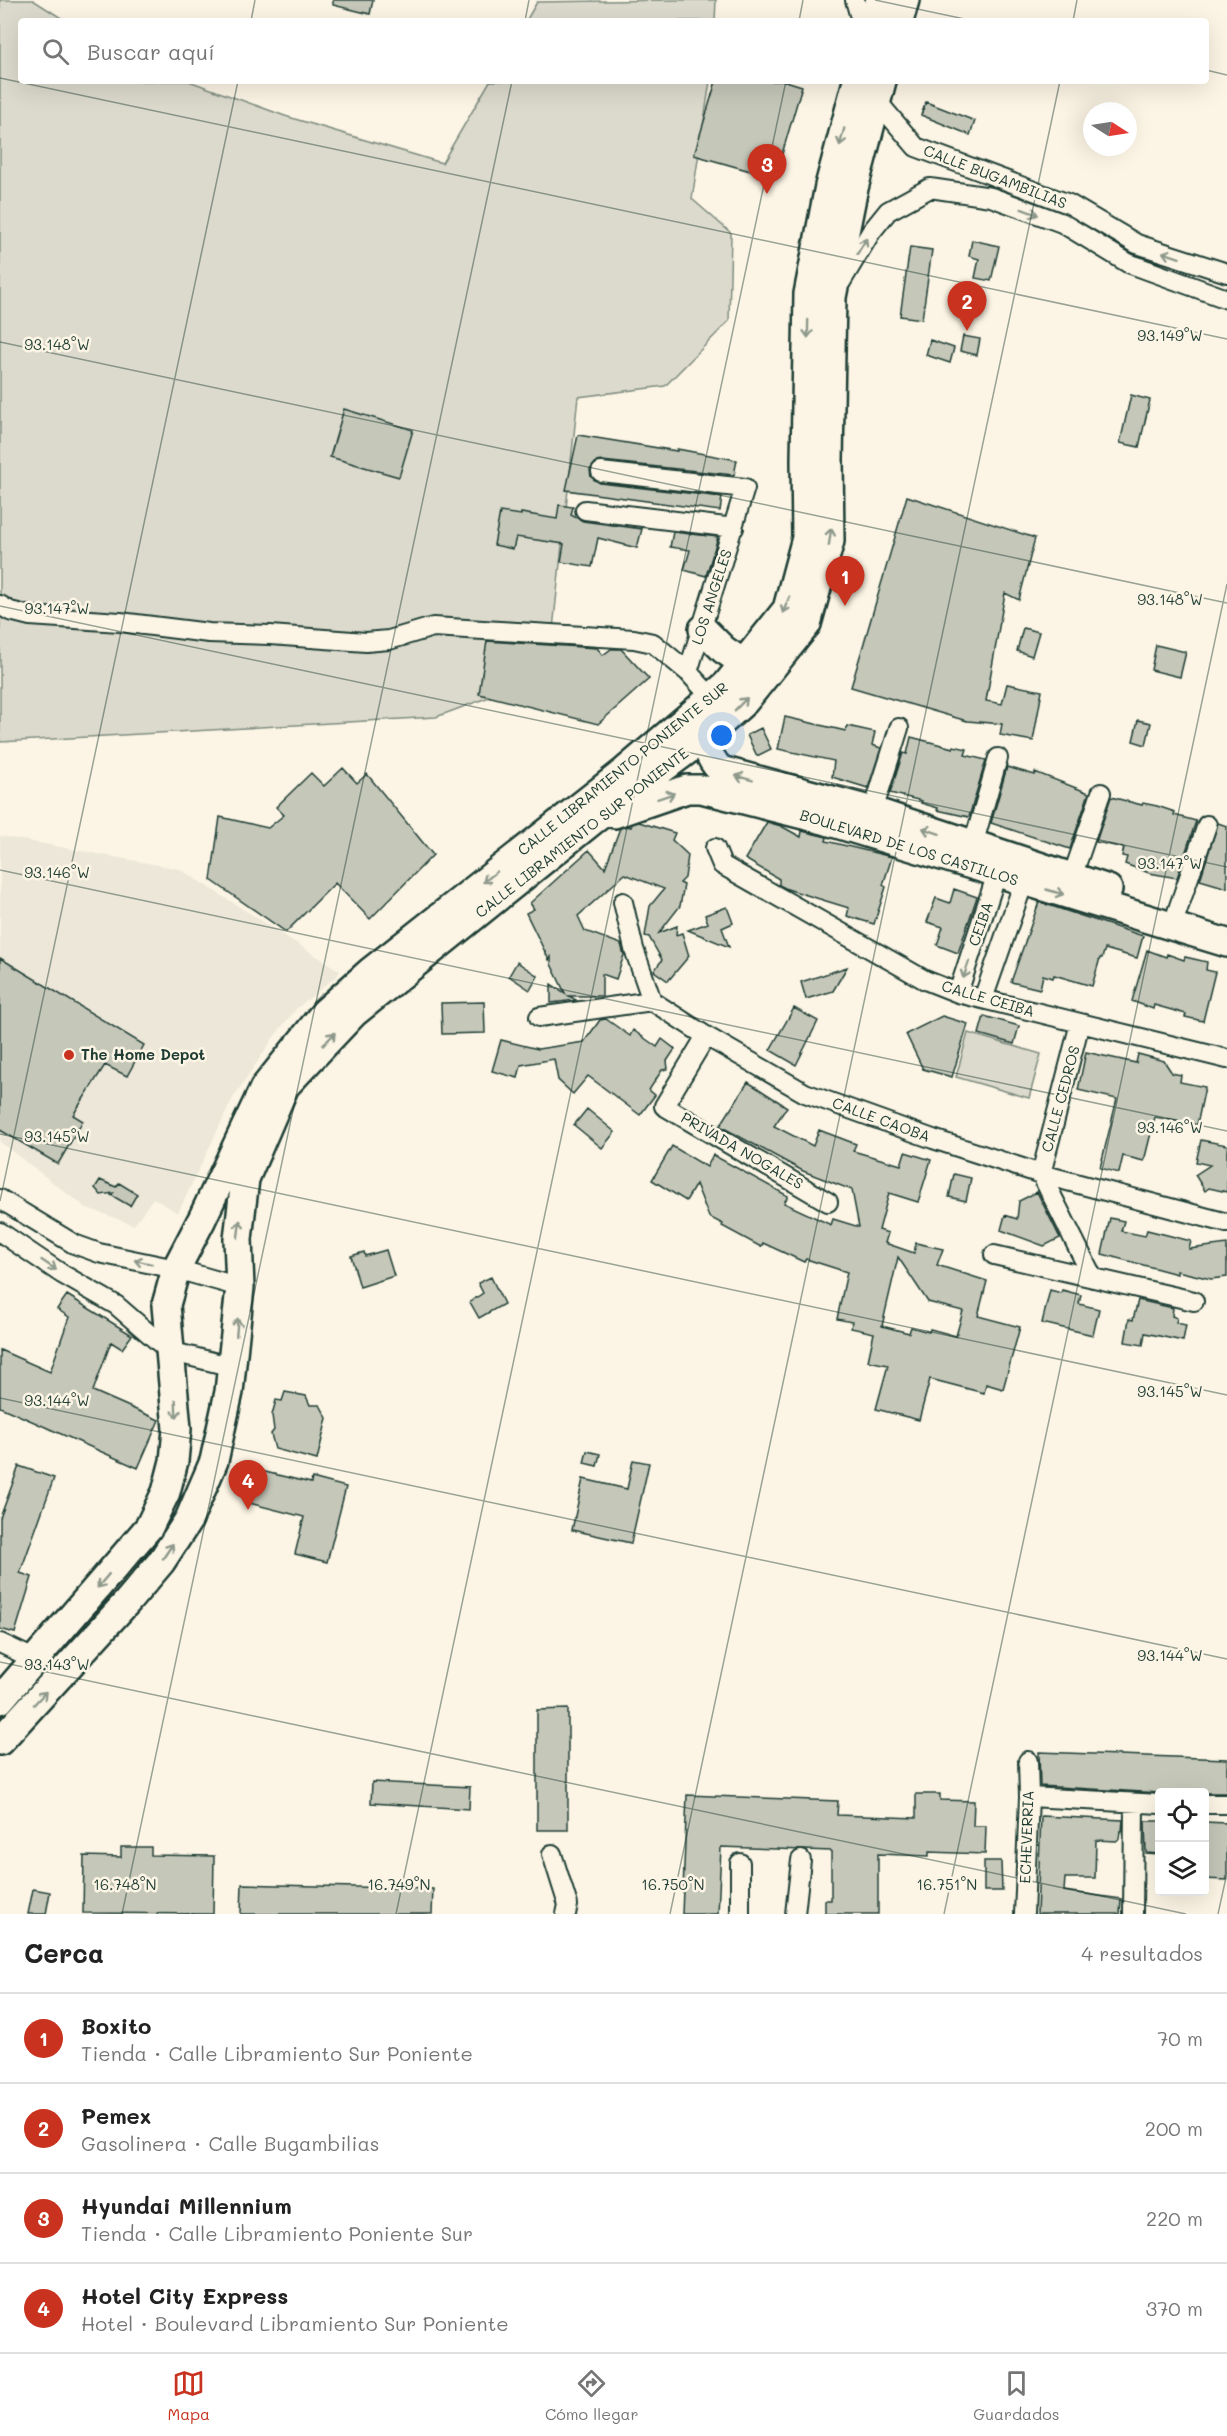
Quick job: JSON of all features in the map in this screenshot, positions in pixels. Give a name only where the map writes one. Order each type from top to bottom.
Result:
[{"type":"main road","points":[[874,18],[880,0]]},
{"type":"main road","points":[[900,18],[905,0]]},
{"type":"main road","name":"CALLE LIBRAMIENTO PONIENTE SUR","points":[[0,1700],[149,1527],[166,1492],[174,1461],[177,1429],[166,1305],[176,1269],[264,1088],[325,1012],[371,971],[625,771],[728,684],[787,609],[806,538],[808,294],[829,186],[856,84]]},
{"type":"main road","name":"CALLE LIBRAMIENTO SUR PONIENTE","points":[[0,1741],[127,1602],[161,1562],[189,1519],[216,1452],[233,1367],[240,1287],[238,1239],[245,1179],[285,1086],[354,1013],[591,822],[704,738],[745,701],[807,624],[830,541],[832,297],[853,192],[880,91]]},
{"type":"main road","points":[[703,629],[724,650],[746,664]]},
{"type":"main road","name":"BOULEVARD DE LOS CASTILLOS","points":[[704,738],[711,757],[721,770],[873,811],[974,845],[1000,864]]},
{"type":"main road","name":"BOULEVARD DE LOS CASTILLOS","points":[[591,822],[687,789],[701,789],[1000,864],[1227,943]]},
{"type":"main road","name":"BOULEVARD DE LOS CASTILLOS","points":[[1028,873],[1072,877],[1177,912],[1227,925]]},
{"type":"street","points":[[855,0],[860,18]]},
{"type":"street","name":"CALLE BUGAMBILIAS","points":[[880,91],[915,147],[1069,204],[1137,244],[1227,273]]},
{"type":"street","name":"CALLE BUGAMBILIAS","points":[[832,297],[871,232],[888,211],[930,188],[991,197],[1062,223],[1128,263],[1227,299]]},
{"type":"street","points":[[1128,263],[1137,244]]},
{"type":"street","name":"LOS ANGELES","points":[[601,472],[745,488],[688,672]]},
{"type":"street","points":[[585,510],[734,528]]},
{"type":"street","points":[[0,605],[10,611],[30,616],[120,622],[210,633],[270,634],[366,642],[389,640],[433,627],[634,639],[653,643],[688,672],[711,697]]},
{"type":"street","points":[[873,811],[898,728]]},
{"type":"street","points":[[974,845],[998,758]]},
{"type":"street","points":[[1072,877],[1101,793]]},
{"type":"street","points":[[1177,912],[1207,825]]},
{"type":"street","name":"CALLE CEIBA","points":[[715,848],[722,865],[925,980],[958,993],[1227,1059]]},
{"type":"street","name":"CEIBA","points":[[958,993],[1000,864]]},
{"type":"street","points":[[983,999],[1028,873]]},
{"type":"street","points":[[539,1017],[652,1001],[634,949],[623,902]]},
{"type":"street","name":"CALLE CAOBA","points":[[652,1001],[706,1036],[805,1093],[933,1139],[1041,1174],[1227,1223]]},
{"type":"street","name":"CALLE CEDROS","points":[[1041,1174],[1080,1023]]},
{"type":"street","name":"PRIVADA NOGALES","points":[[706,1036],[664,1106],[828,1202]]},
{"type":"street","points":[[1041,1174],[1093,1278]]},
{"type":"street","points":[[0,1199],[74,1244],[99,1253],[176,1269],[240,1287]]},
{"type":"street","points":[[0,1232],[62,1274],[116,1305],[169,1351],[233,1367]]},
{"type":"street","points":[[994,1255],[1194,1301]]},
{"type":"street","points":[[0,1643],[36,1660]]},
{"type":"street","name":"ECHEVERRIA","points":[[1023,1914],[1029,1797],[1028,1761]]},
{"type":"street","points":[[1029,1797],[1155,1804]]},
{"type":"street","points":[[1133,1914],[1134,1804]]},
{"type":"street","points":[[1209,1804],[1227,1804]]},
{"type":"street","points":[[552,1854],[568,1905],[566,1914]]},
{"type":"street","points":[[795,1914],[801,1860]]},
{"type":"street","points":[[740,1863],[740,1914]]},
{"type":"shaded area","points":[[0,0],[33,0],[61,18],[18,18],[18,84],[197,84],[285,116],[442,163],[488,84],[710,84],[692,199],[731,233],[729,321],[665,386],[578,397],[548,675],[436,717],[0,742]]},
{"type":"shaded area","points":[[716,0],[715,18],[528,18],[537,2]]},
{"type":"shaded area","points":[[0,836],[180,869],[340,971],[337,976],[297,1008],[276,1034],[233,1098],[178,1213],[153,1198],[134,1225],[85,1207],[0,1142]]},
{"type":"shaded area","points":[[968,1033],[1041,1054],[1029,1098],[956,1077]]},
{"type":"building","points":[[333,0],[373,0],[370,14],[333,5]]},
{"type":"building","points":[[715,84],[796,84],[802,86],[775,178],[694,155]]},
{"type":"building","points":[[926,102],[975,121],[970,135],[921,115]]},
{"type":"building","points":[[972,240],[999,246],[991,281],[975,278],[979,259],[969,256]]},
{"type":"building","points":[[910,247],[932,250],[922,319],[900,316]]},
{"type":"building","points":[[963,336],[980,339],[977,355],[960,351]]},
{"type":"building","points":[[930,340],[954,348],[950,363],[926,355]]},
{"type":"building","points":[[1131,395],[1150,400],[1139,447],[1120,443]]},
{"type":"building","points":[[344,409],[413,430],[399,477],[330,457]]},
{"type":"building","points":[[578,435],[737,460],[734,475],[602,461],[596,462],[590,470],[591,477],[600,483],[722,497],[720,511],[566,490]]},
{"type":"building","points":[[907,496],[1035,538],[1019,600],[1005,593],[986,701],[1002,704],[1007,684],[1042,691],[1033,741],[1000,735],[1002,724],[967,721],[851,687]]},
{"type":"building","points":[[559,505],[573,507],[571,515],[583,521],[642,529],[637,548],[598,538],[592,567],[561,562],[564,544],[516,537],[513,549],[494,545],[500,512],[557,519]]},
{"type":"building","points":[[673,532],[718,537],[706,576],[684,570],[690,550],[670,547]]},
{"type":"building","points":[[1023,628],[1039,632],[1032,656],[1017,651]]},
{"type":"building","points":[[487,641],[597,648],[603,655],[611,649],[621,649],[649,679],[598,724],[479,694]]},
{"type":"building","points":[[1156,645],[1186,652],[1180,677],[1151,670]]},
{"type":"building","points":[[785,717],[846,731],[847,726],[875,732],[872,745],[881,748],[868,788],[832,777],[834,761],[778,749]]},
{"type":"building","points":[[1138,720],[1151,723],[1146,745],[1133,741]]},
{"type":"building","points":[[761,728],[771,749],[757,756],[747,735]]},
{"type":"building","points":[[911,737],[953,748],[954,746],[967,749],[965,755],[986,760],[969,817],[937,810],[938,808],[921,803],[922,801],[890,793],[903,753],[907,754]]},
{"type":"building","points":[[1007,767],[1035,775],[1035,772],[1089,793],[1070,849],[991,823]]},
{"type":"building","points":[[343,768],[357,783],[367,774],[433,855],[370,919],[335,883],[286,932],[211,880],[220,817],[268,828],[284,815],[276,807],[311,773],[324,786]]},
{"type":"building","points":[[1111,797],[1142,805],[1143,803],[1157,806],[1175,812],[1174,815],[1196,821],[1177,878],[1149,873],[1125,864],[1127,857],[1122,856],[1124,848],[1096,842]]},
{"type":"building","points":[[639,822],[675,833],[672,840],[688,855],[685,878],[680,883],[684,885],[680,906],[659,933],[677,926],[676,935],[682,933],[689,956],[668,981],[654,971],[662,960],[649,937],[645,936],[650,906],[664,889],[625,874],[578,916],[585,931],[621,944],[624,955],[616,979],[602,974],[602,996],[569,996],[576,1000],[551,1003],[551,984],[565,993],[551,964],[551,957],[549,960],[526,913],[534,909],[530,903],[589,850],[605,868],[620,828],[631,827],[632,824]]},
{"type":"building","points":[[767,822],[781,826],[801,837],[802,831],[827,837],[826,841],[892,857],[883,885],[886,887],[874,924],[847,916],[849,908],[779,885],[779,879],[745,859]]},
{"type":"building","points":[[1218,823],[1227,826],[1227,888],[1200,880]]},
{"type":"building","points":[[954,889],[977,897],[958,953],[937,945],[943,927],[927,922],[936,898],[950,903]]},
{"type":"building","points":[[1039,902],[1143,936],[1137,958],[1105,949],[1092,986],[1054,975],[1053,978],[1043,975],[1040,989],[1011,982]]},
{"type":"building","points":[[727,907],[733,923],[722,928],[729,947],[688,930],[708,923],[705,915]]},
{"type":"building","points":[[1147,950],[1166,957],[1167,954],[1184,960],[1185,957],[1207,962],[1206,970],[1215,972],[1203,1021],[1185,1017],[1186,1014],[1154,1005],[1153,1009],[1132,1001]]},
{"type":"building","name":"The Home Depot","points":[[0,958],[144,1045],[127,1076],[105,1065],[73,1115],[83,1121],[58,1164],[0,1130]]},
{"type":"building","points":[[517,962],[538,976],[530,990],[509,976]]},
{"type":"building","points":[[847,967],[833,991],[806,999],[801,982]]},
{"type":"building","points":[[484,1002],[485,1033],[442,1034],[441,1003]]},
{"type":"building","points":[[794,1008],[818,1021],[796,1065],[770,1050]]},
{"type":"building","points":[[942,1016],[968,1024],[952,1077],[923,1069],[906,1034]]},
{"type":"building","points":[[984,1016],[1019,1026],[1014,1044],[979,1034]]},
{"type":"building","points":[[606,1019],[630,1036],[633,1030],[657,1047],[662,1039],[675,1049],[667,1061],[668,1069],[662,1070],[649,1090],[655,1095],[640,1115],[588,1076],[573,1094],[558,1080],[554,1059],[521,1065],[518,1078],[492,1071],[501,1040],[538,1049],[584,1042],[600,1020]]},
{"type":"building","points":[[1086,1052],[1136,1063],[1138,1054],[1164,1061],[1172,1073],[1181,1075],[1180,1082],[1205,1087],[1197,1125],[1155,1117],[1144,1161],[1123,1156],[1119,1173],[1100,1168],[1117,1099],[1078,1090]]},
{"type":"building","points":[[748,1082],[787,1107],[774,1126],[813,1146],[819,1130],[856,1144],[853,1151],[901,1165],[905,1152],[931,1160],[918,1202],[889,1193],[879,1230],[888,1233],[885,1243],[914,1253],[916,1243],[943,1249],[937,1265],[987,1281],[978,1316],[1020,1327],[1003,1389],[986,1384],[984,1393],[930,1379],[919,1420],[876,1409],[888,1365],[868,1361],[874,1333],[851,1328],[852,1322],[837,1319],[847,1272],[806,1259],[804,1262],[763,1243],[761,1247],[722,1226],[723,1224],[709,1217],[696,1184],[686,1201],[652,1180],[672,1146],[707,1167],[713,1155],[788,1196],[784,1203],[831,1225],[833,1219],[859,1227],[852,1190],[803,1171],[720,1126]],"holes":[[[898,1257],[928,1302],[963,1311],[956,1336],[930,1329],[929,1332],[911,1327],[909,1333],[882,1326]]]},
{"type":"building","points":[[587,1109],[615,1132],[602,1148],[574,1125]]},
{"type":"building","points":[[1201,1140],[1227,1145],[1227,1192],[1209,1188],[1205,1191],[1195,1175],[1210,1165],[1196,1162]]},
{"type":"building","points":[[954,1174],[971,1178],[966,1201],[949,1197]]},
{"type":"building","points":[[100,1180],[116,1187],[119,1183],[137,1194],[130,1206],[111,1195],[113,1193],[101,1195],[95,1188]]},
{"type":"building","points":[[1037,1192],[1060,1238],[1044,1246],[1001,1230],[1005,1215],[1017,1219],[1019,1201]]},
{"type":"building","points":[[1110,1218],[1124,1221],[1121,1231],[1145,1236],[1147,1230],[1191,1241],[1189,1249],[1227,1244],[1227,1277],[1211,1279],[1177,1271],[1177,1274],[1102,1254]]},
{"type":"building","points":[[386,1250],[394,1276],[360,1287],[351,1256],[364,1252],[365,1256]]},
{"type":"building","points":[[491,1277],[504,1304],[479,1318],[470,1302],[483,1293],[478,1283]]},
{"type":"building","points":[[1050,1290],[1061,1293],[1062,1290],[1081,1295],[1079,1304],[1099,1309],[1093,1335],[1042,1323]]},
{"type":"building","points":[[67,1295],[132,1335],[122,1349],[111,1342],[93,1391],[159,1420],[138,1468],[0,1407],[0,1350],[50,1372],[69,1317],[57,1309]]},
{"type":"building","points":[[1138,1300],[1173,1308],[1172,1316],[1177,1318],[1176,1323],[1186,1325],[1183,1341],[1145,1333],[1143,1345],[1125,1342],[1129,1319],[1133,1320]]},
{"type":"building","points":[[285,1392],[306,1396],[310,1405],[320,1405],[327,1418],[317,1460],[275,1449],[271,1434],[274,1430],[272,1415],[276,1400],[282,1401]]},
{"type":"building","points":[[587,1451],[600,1454],[597,1466],[584,1463]]},
{"type":"building","points":[[633,1460],[649,1463],[631,1543],[572,1530],[583,1479],[627,1489]]},
{"type":"building","points":[[19,1466],[54,1478],[20,1573],[32,1577],[15,1633],[0,1629],[0,1518]]},
{"type":"building","points":[[257,1470],[311,1483],[312,1478],[346,1487],[327,1562],[295,1554],[304,1517],[249,1503]]},
{"type":"building","points":[[568,1709],[568,1830],[537,1830],[537,1710]]},
{"type":"building","points":[[1039,1752],[1227,1759],[1227,1793],[1209,1793],[1209,1788],[1155,1788],[1155,1793],[1040,1786]]},
{"type":"building","points":[[372,1782],[470,1787],[469,1809],[371,1803]]},
{"type":"building","points":[[916,1794],[940,1794],[940,1800],[974,1801],[973,1826],[986,1826],[985,1854],[929,1852],[929,1856],[878,1854],[878,1914],[825,1914],[825,1900],[831,1900],[831,1851],[721,1847],[718,1914],[682,1914],[687,1795],[838,1801],[837,1815],[916,1818]]},
{"type":"building","points":[[1041,1816],[1123,1820],[1119,1839],[1116,1841],[1096,1840],[1095,1878],[1065,1878],[1064,1891],[1121,1899],[1120,1914],[1037,1914]]},
{"type":"building","points":[[1145,1821],[1155,1821],[1155,1854],[1146,1853]]},
{"type":"building","points":[[1209,1822],[1227,1823],[1227,1880],[1209,1879]]},
{"type":"building","points":[[121,1847],[151,1847],[151,1855],[214,1856],[213,1914],[83,1913],[84,1856],[121,1857]]},
{"type":"building","points":[[984,1861],[1001,1861],[1002,1891],[984,1891]]},
{"type":"building","points":[[242,1884],[433,1889],[432,1914],[241,1914]]},
{"type":"building","points":[[33,1889],[50,1892],[46,1914],[28,1914]]},
{"type":"place","name":"Hyundai Millennium","points":[[767,194]]},
{"type":"place","name":"Pemex","points":[[967,331]]},
{"type":"place","name":"Boxito","points":[[845,606]]},
{"type":"place","name":"The Home Depot","points":[[69,1055]]},
{"type":"place","name":"Hotel City Express","points":[[248,1510]]}]
